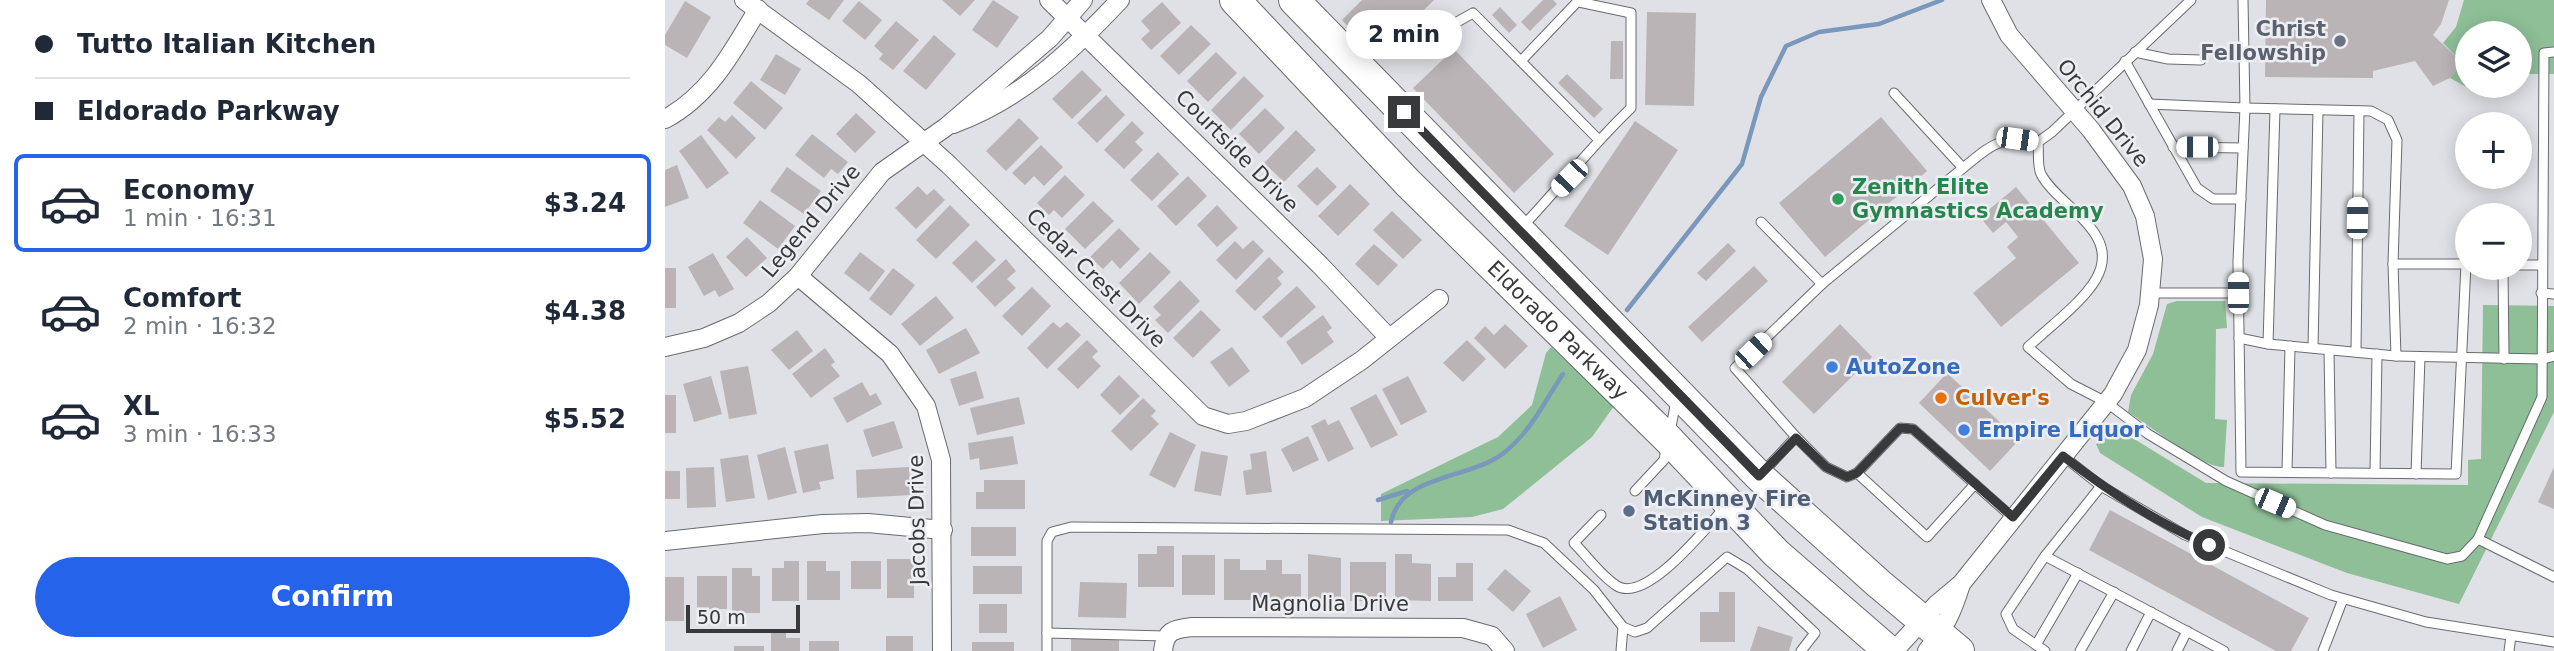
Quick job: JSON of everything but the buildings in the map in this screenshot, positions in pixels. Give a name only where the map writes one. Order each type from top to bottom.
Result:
[{"type":"main road","name":"Eldorado Parkway","points":[[1235,0],[1408,183],[1669,440],[1815,590],[1889,651]]},
{"type":"main road","name":"Eldorado Parkway","points":[[1294,0],[1759,476],[1937,640]]},
{"type":"main road","points":[[1729,503],[1759,476]]},
{"type":"street","name":"Courtside Drive","points":[[1049,0],[1087,34],[1389,338]]},
{"type":"street","name":"Legend Drive","points":[[665,347],[704,338],[739,323],[769,303],[798,276],[882,172],[946,127],[1050,38],[1083,0]]},
{"type":"street","name":"Legend Drive","points":[[946,127],[981,114],[1050,69],[1120,0]]},
{"type":"street","name":"Orchid Drive","points":[[1894,651],[1937,640],[1952,612],[1961,584],[2106,402],[2137,350],[2150,293],[2153,259],[2145,216],[2133,186],[2009,35],[1991,0]]},
{"type":"street","points":[[665,119],[683,108],[709,84],[725,64],[751,4]]},
{"type":"street","name":"Cedar Crest Drive","points":[[751,4],[859,84],[925,143],[1203,416],[1228,424],[1246,421],[1305,398],[1362,360],[1439,299]]},
{"type":"street","name":"Jacobs Drive","points":[[798,276],[875,339],[917,390],[926,406],[939,452],[943,530],[942,651]]},
{"type":"street","points":[[665,541],[823,524],[867,523],[943,530]]},
{"type":"street","name":"Magnolia Drive","points":[[1164,644],[1170,631],[1192,626],[1463,628],[1492,636],[1505,651]]},
{"type":"lane","points":[[2038,142],[2191,0]]},
{"type":"lane","points":[[2241,472],[2238,293],[2245,108],[2243,0]]},
{"type":"lane","points":[[1520,229],[1569,178],[1598,139],[1631,108],[1631,13],[1579,1],[1521,61]]},
{"type":"lane","points":[[1432,44],[1457,22],[1473,13],[1598,139]]},
{"type":"lane","points":[[2135,52],[2168,59],[2201,60]]},
{"type":"lane","points":[[2038,142],[2040,173],[2097,236],[2102,263],[2090,288],[2028,347],[2071,384],[2106,402],[2148,434],[2226,481],[2325,525],[2437,556],[2462,556],[2478,539],[2542,397],[2544,52],[2554,52]]},
{"type":"lane","points":[[2125,61],[2190,178],[2204,196],[2213,199],[2241,199]]},
{"type":"lane","points":[[1894,93],[1963,168]]},
{"type":"lane","points":[[2149,104],[2371,111],[2388,120],[2397,140],[2393,264],[2396,356]]},
{"type":"lane","points":[[2268,344],[2275,109]]},
{"type":"lane","points":[[2313,348],[2318,110]]},
{"type":"lane","points":[[2356,352],[2359,111]]},
{"type":"lane","points":[[2013,517],[1913,429],[1900,428],[1857,473],[1847,477],[1834,474],[1796,438],[1735,368],[1822,284],[1996,141],[2017,139],[2038,142]]},
{"type":"lane","points":[[2173,147],[2243,148]]},
{"type":"lane","points":[[1761,222],[1822,284]]},
{"type":"lane","points":[[2393,264],[2455,264]]},
{"type":"lane","points":[[2532,265],[2541,265]]},
{"type":"lane","points":[[2226,481],[2241,472],[2456,474],[2466,280]]},
{"type":"lane","points":[[2503,280],[2504,359]]},
{"type":"lane","points":[[2150,293],[2238,293]]},
{"type":"lane","points":[[2541,293],[2554,294]]},
{"type":"lane","points":[[2239,338],[2268,344],[2396,356],[2504,359],[2543,359],[2554,356]]},
{"type":"lane","points":[[2287,472],[2290,346]]},
{"type":"lane","points":[[2329,350],[2331,473]]},
{"type":"lane","points":[[2375,473],[2377,354]]},
{"type":"lane","points":[[2416,474],[2420,357]]},
{"type":"lane","points":[[1635,491],[1664,460],[1678,392]]},
{"type":"lane","points":[[1759,476],[1796,438]]},
{"type":"lane","points":[[2063,456],[2101,485],[2185,535],[2343,599],[2426,622],[2554,642]]},
{"type":"lane","points":[[1857,473],[1927,537],[1975,484]]},
{"type":"lane","points":[[2045,651],[2013,629],[2006,614],[2045,556],[2101,485]]},
{"type":"lane","points":[[1601,515],[1574,543],[1618,587],[1635,589],[1661,574],[1729,503]]},
{"type":"lane","points":[[1047,651],[1047,541],[1052,532],[1071,527],[1509,530],[1544,543],[1594,590],[1623,627],[1635,632],[1647,628],[1727,557],[1747,569],[1815,634],[1801,651]]},
{"type":"lane","points":[[2478,539],[2554,577]]},
{"type":"lane","points":[[2045,556],[2224,651]]},
{"type":"lane","points":[[2036,645],[2078,573]]},
{"type":"lane","points":[[2080,651],[2114,592]]},
{"type":"lane","points":[[2323,651],[2343,599]]},
{"type":"lane","points":[[2131,651],[2151,612]]},
{"type":"lane","points":[[1621,651],[1623,627]]},
{"type":"lane","points":[[2178,651],[2187,631]]},
{"type":"lane","points":[[1047,633],[1164,644]]},
{"type":"lane","points":[[2509,651],[2511,636]]},
{"type":"green space","points":[[2464,0],[2554,0],[2554,74],[2532,74],[2532,21],[2458,21]]},
{"type":"green space","points":[[2455,28],[2455,55],[2443,43]]},
{"type":"green space","points":[[2177,301],[2225,301],[2227,328],[2216,329],[2215,419],[2227,420],[2224,467],[2215,466],[2190,454],[2128,412],[2131,395],[2153,354],[2167,304]]},
{"type":"green space","points":[[2483,305],[2554,306],[2554,412],[2459,604],[2347,573],[2202,517],[2100,453],[2096,444],[2113,429],[2121,431],[2206,483],[2468,485],[2468,460],[2481,459]]},
{"type":"green space","points":[[1551,347],[1614,406],[1592,437],[1503,509],[1472,517],[1381,521],[1381,494],[1498,437],[1532,405],[1546,353]]},
{"type":"waterway","points":[[1627,310],[1742,164],[1761,97],[1786,46],[1819,32],[1879,24],[1942,0]]},
{"type":"waterway","points":[[1391,522],[1397,506],[1408,494],[1439,479],[1491,461],[1505,452],[1530,425],[1563,374]]},
{"type":"waterway","points":[[1378,500],[1407,491]]},
{"type":"place","name":"Christ Fellowship","points":[[2340,41]]},
{"type":"place","name":"Zenith Elite Gymnastics Academy","points":[[1838,199]]},
{"type":"place","name":"AutoZone","points":[[1832,367]]},
{"type":"place","name":"Culver's","points":[[1941,398]]},
{"type":"place","name":"Empire Liquor","points":[[1964,430]]},
{"type":"place","name":"McKinney Fire Station 3","points":[[1629,511]]},
{"type":"route","points":[[1404,112],[1759,476],[1796,438],[1834,474],[1847,477],[1857,473],[1900,428],[1913,429],[2013,517],[2063,456],[2101,485],[2185,535],[2209,545]]}]
